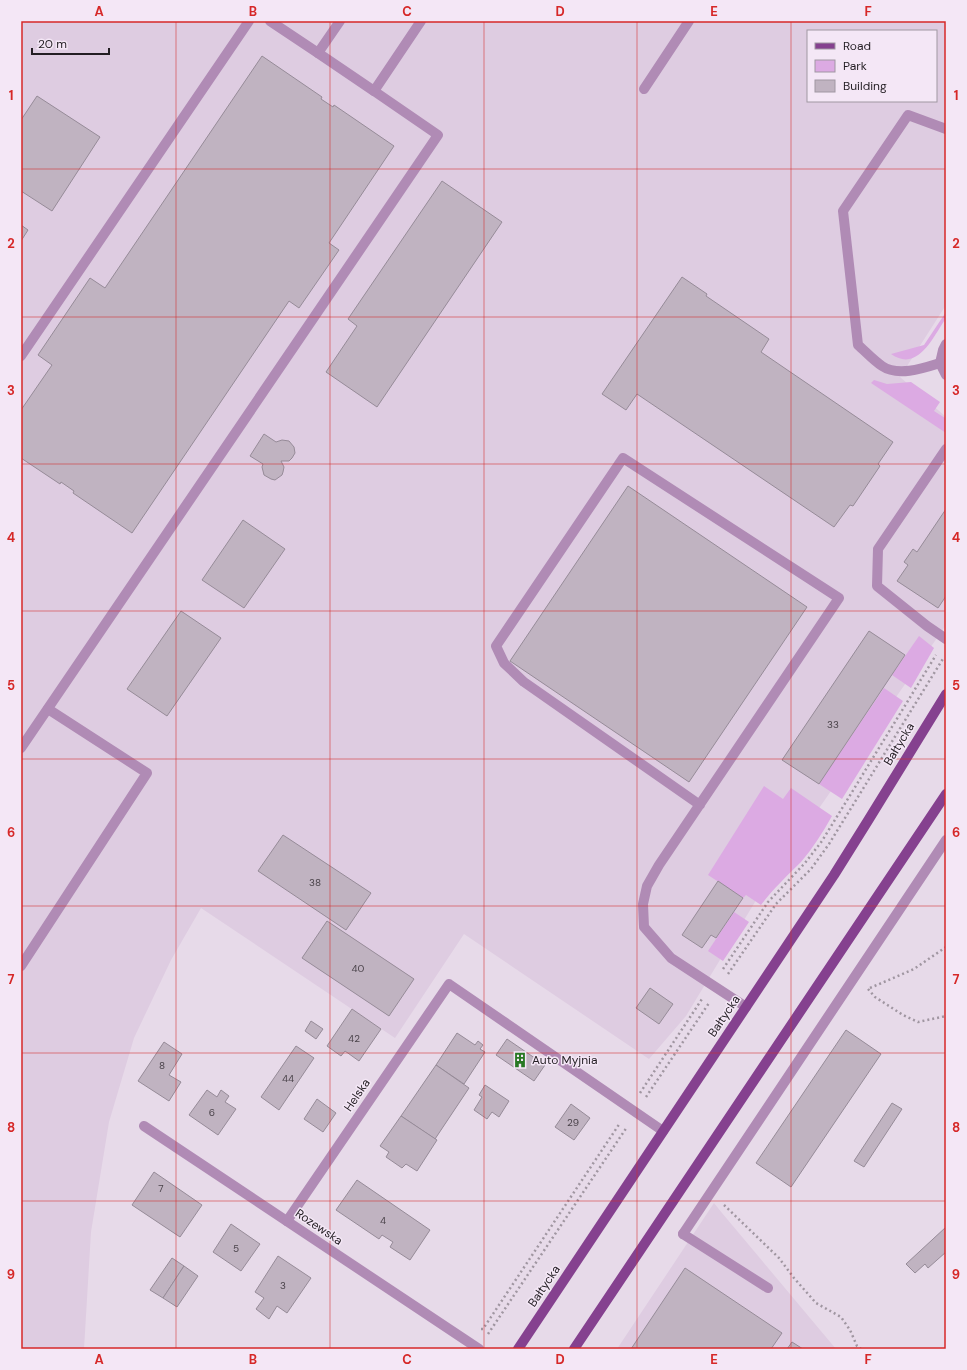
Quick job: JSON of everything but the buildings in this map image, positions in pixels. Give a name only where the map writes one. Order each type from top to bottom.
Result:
[{"type":"main road","name":"Bałtycka","points":[[518,1349],[870,819],[946,694]]},
{"type":"main road","points":[[574,1349],[946,794]]},
{"type":"street","points":[[21,356],[249,21]]},
{"type":"street","points":[[21,748],[438,135],[270,21]]},
{"type":"street","points":[[318,53],[340,21]]},
{"type":"street","points":[[374,91],[421,21]]},
{"type":"street","points":[[644,89],[689,21]]},
{"type":"street","points":[[940,363],[919,369],[899,371],[883,367],[858,345],[843,211],[908,115],[946,129]]},
{"type":"street","points":[[946,344],[940,363],[946,375]]},
{"type":"street","points":[[946,449],[878,549],[877,586],[927,626],[946,639]]},
{"type":"street","points":[[700,805],[524,682],[504,663],[496,646],[623,458],[839,598],[700,805],[659,865],[647,886],[643,904],[644,927],[671,958],[746,1007]]},
{"type":"street","points":[[21,966],[147,773],[48,709]]},
{"type":"street","points":[[768,1288],[683,1234],[946,840]]},
{"type":"street","name":"Helska","points":[[287,1221],[449,984],[663,1131]]},
{"type":"street","name":"Rozewska","points":[[144,1126],[479,1349]]},
{"type":"path","points":[[719,974],[768,902],[822,841],[937,653]]},
{"type":"path","points":[[727,976],[776,904],[811,869],[829,844],[942,659]]},
{"type":"path","points":[[838,1001],[914,969],[946,947]]},
{"type":"path","points":[[868,989],[875,998],[918,1022],[946,1016]]},
{"type":"path","points":[[639,1096],[704,997]]},
{"type":"path","points":[[644,1100],[709,1002]]},
{"type":"path","points":[[476,1328],[483,1329],[621,1122]]},
{"type":"path","points":[[491,1330],[626,1128]]},
{"type":"path","points":[[710,1193],[732,1211],[779,1258],[816,1303],[841,1317],[850,1330],[857,1346],[861,1349]]},
{"type":"shaded area","points":[[21,21],[946,21],[946,305],[900,377],[946,417],[946,625],[761,892],[686,1016],[649,1059],[464,934],[395,1038],[201,908],[171,960],[134,1038],[109,1122],[91,1232],[84,1349],[21,1349]]},
{"type":"shaded area","points":[[714,1203],[722,1213],[836,1349],[617,1349]]},
{"type":"green space","points":[[946,312],[946,318],[936,334],[924,350],[917,356],[909,359],[901,359],[891,354],[924,345]]},
{"type":"green space","points":[[874,380],[887,384],[911,382],[940,402],[934,411],[945,418],[946,416],[946,433],[871,383]]},
{"type":"green space","points":[[919,636],[934,648],[911,688],[892,675]]},
{"type":"green space","points":[[884,688],[903,701],[842,799],[819,784]]},
{"type":"green space","points":[[764,786],[783,799],[791,788],[832,816],[818,840],[805,857],[761,905],[746,895],[743,898],[708,875]]},
{"type":"green space","points":[[734,912],[749,922],[723,961],[708,951]]},
{"type":"place","name":"Auto Myjnia","points":[[520,1060]]}]
